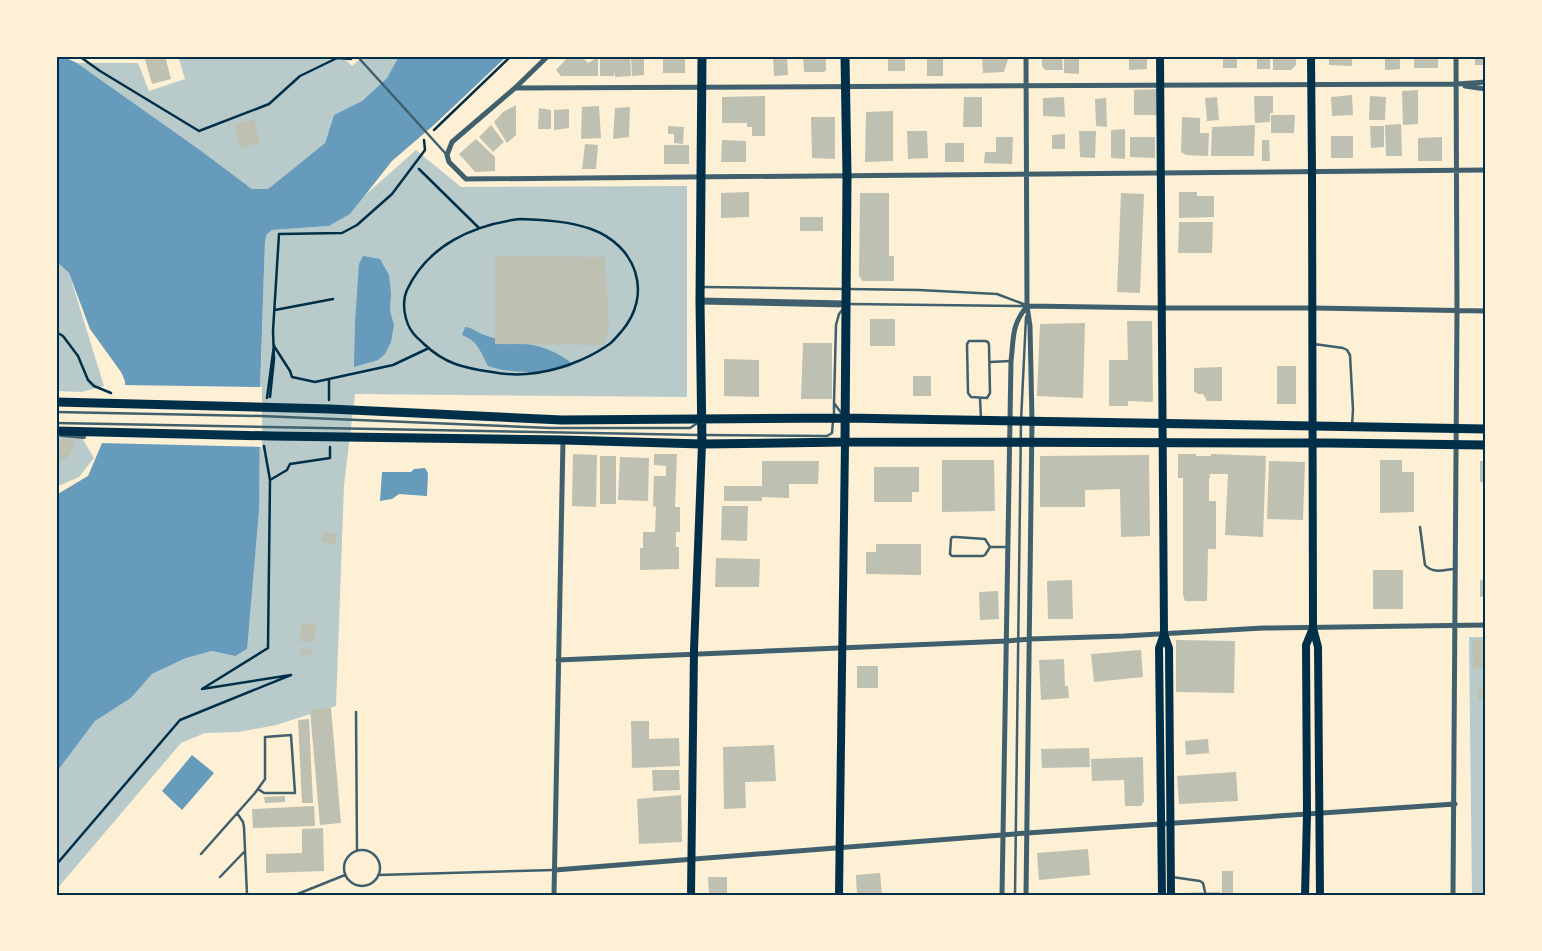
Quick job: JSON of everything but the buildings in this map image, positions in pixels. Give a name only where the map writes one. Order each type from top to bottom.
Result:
[{"type":"main road","points":[[691,895],[694,654],[702,440],[700,287],[702,56]]},
{"type":"main road","points":[[839,895],[848,176],[845,87],[846,56]]},
{"type":"main road","points":[[1160,56],[1164,633],[1159,648],[1162,895]]},
{"type":"main road","points":[[1311,56],[1313,628],[1318,647],[1320,895]]},
{"type":"main road","points":[[56,402],[271,404],[330,409],[562,420],[845,418],[1486,428]]},
{"type":"main road","points":[[56,431],[272,431],[330,437],[563,440],[1486,445]]},
{"type":"main road","points":[[1305,895],[1307,814],[1306,646],[1313,628]]},
{"type":"main road","points":[[1164,633],[1170,648],[1171,895]]},
{"type":"street","points":[[548,56],[515,88],[452,142],[447,155],[449,162],[466,179],[1486,170]]},
{"type":"street","points":[[1026,56],[1027,306],[1030,326],[1032,421],[1026,895]]},
{"type":"street","points":[[1453,895],[1457,311],[1456,56]]},
{"type":"street","points":[[515,88],[1457,84],[1486,82]]},
{"type":"street","points":[[1457,84],[1486,89]]},
{"type":"street","points":[[700,301],[846,304]]},
{"type":"street","points":[[1027,306],[1486,311]]},
{"type":"street","points":[[1002,895],[1011,361],[1015,325],[1027,306]]},
{"type":"street","points":[[56,435],[80,430]]},
{"type":"street","points":[[554,895],[563,440]]},
{"type":"street","points":[[558,660],[1263,628],[1486,625]]},
{"type":"street","points":[[555,870],[1027,833],[1454,804]]},
{"type":"lane","points":[[356,58],[366,66],[447,155]]},
{"type":"lane","points":[[700,287],[919,290],[997,294],[1027,306]]},
{"type":"lane","points":[[272,431],[702,440],[826,436],[833,430],[836,326],[839,314],[846,304],[1027,306]]},
{"type":"lane","points":[[1015,895],[1021,421],[1027,306]]},
{"type":"lane","points":[[968,342],[988,342],[990,362],[989,396],[987,398],[980,398],[971,397],[968,392],[968,342]]},
{"type":"lane","points":[[1312,344],[1343,348],[1350,355],[1354,410],[1352,426]]},
{"type":"lane","points":[[990,362],[1011,361]]},
{"type":"lane","points":[[980,398],[981,420]]},
{"type":"lane","points":[[834,403],[845,418]]},
{"type":"lane","points":[[56,412],[261,416],[550,428],[690,428],[702,420]]},
{"type":"lane","points":[[56,423],[80,430]]},
{"type":"lane","points":[[1420,526],[1425,565],[1433,570],[1455,569]]},
{"type":"lane","points":[[956,536],[985,540],[990,547],[983,556],[954,556],[950,554],[951,539],[956,536]]},
{"type":"lane","points":[[990,547],[1008,546]]},
{"type":"lane","points":[[356,712],[357,850]]},
{"type":"lane","points":[[200,854],[265,779],[265,737],[292,736],[295,793],[264,793],[258,789]]},
{"type":"lane","points":[[237,813],[243,822],[248,895]]},
{"type":"lane","points":[[220,877],[245,850]]},
{"type":"lane","points":[[357,850],[369,851],[374,854],[379,864],[378,875],[370,884],[359,886],[348,880],[345,875],[344,863],[347,857],[357,850]]},
{"type":"lane","points":[[378,875],[555,870]]},
{"type":"lane","points":[[295,895],[345,875]]},
{"type":"lane","points":[[1171,877],[1203,883],[1205,892]]},
{"type":"path","points":[[79,56],[100,71],[199,131],[269,104],[300,76],[337,58],[356,58]]},
{"type":"path","points":[[431,133],[511,56]]},
{"type":"path","points":[[271,404],[279,234],[342,233],[357,225],[392,194],[425,150],[424,140]]},
{"type":"path","points":[[419,169],[479,228]]},
{"type":"path","points":[[520,219],[546,220],[591,229],[609,238],[631,260],[636,274],[638,292],[635,308],[628,324],[609,345],[581,360],[526,375],[466,368],[437,356],[412,333],[404,311],[405,295],[410,282],[428,258],[443,246],[479,228],[499,222],[520,219]]},
{"type":"path","points":[[274,310],[333,299]]},
{"type":"path","points":[[56,332],[63,336],[78,356],[88,380],[94,386],[119,395]]},
{"type":"path","points":[[272,354],[274,345]]},
{"type":"path","points":[[274,345],[292,377],[315,382],[393,364],[428,348]]},
{"type":"path","points":[[329,379],[330,409]]},
{"type":"path","points":[[56,865],[180,720],[291,675],[202,689],[268,648],[270,480],[287,470],[290,464],[330,458],[330,437]]},
{"type":"shaded area","points":[[178,56],[342,56],[352,66],[364,56],[399,56],[387,78],[362,101],[334,115],[325,143],[268,189],[252,189],[77,63],[138,63],[149,91],[185,79]]},
{"type":"shaded area","points":[[416,150],[461,187],[687,186],[687,397],[355,394],[344,485],[336,706],[276,725],[239,732],[205,733],[181,743],[56,890],[56,773],[95,721],[131,698],[152,674],[186,658],[212,651],[235,656],[256,523],[265,241],[267,233],[272,230],[329,226],[350,214],[363,197]]},
{"type":"shaded area","points":[[56,261],[69,273],[104,386],[82,392],[56,391]]},
{"type":"shaded area","points":[[56,436],[82,438],[94,458],[79,477],[56,487]]},
{"type":"shaded area","points":[[1469,637],[1486,637],[1486,895],[1472,895]]},
{"type":"water","points":[[56,56],[62,56],[77,63],[252,189],[268,189],[325,143],[334,115],[362,101],[387,78],[399,56],[507,56],[435,124],[392,161],[350,214],[329,226],[272,230],[267,234],[265,241],[260,391],[259,510],[247,649],[235,656],[212,651],[186,658],[152,674],[131,698],[95,721],[56,773],[56,495],[88,476],[125,389],[125,381],[121,372],[90,329],[69,273],[56,261]]},
{"type":"water","points":[[363,256],[380,259],[389,275],[390,311],[394,325],[391,342],[385,354],[378,360],[354,367],[359,264]]},
{"type":"water","points":[[465,327],[498,339],[530,344],[550,350],[570,362],[571,366],[540,372],[518,372],[488,366],[475,343],[462,335]]},
{"type":"water","points":[[425,468],[428,473],[427,496],[399,494],[392,499],[380,501],[382,472],[411,472],[414,469]]},
{"type":"water","points":[[192,755],[214,773],[182,810],[162,791]]},
{"type":"pier","points":[[122,385],[262,387],[262,447],[99,443]]}]
